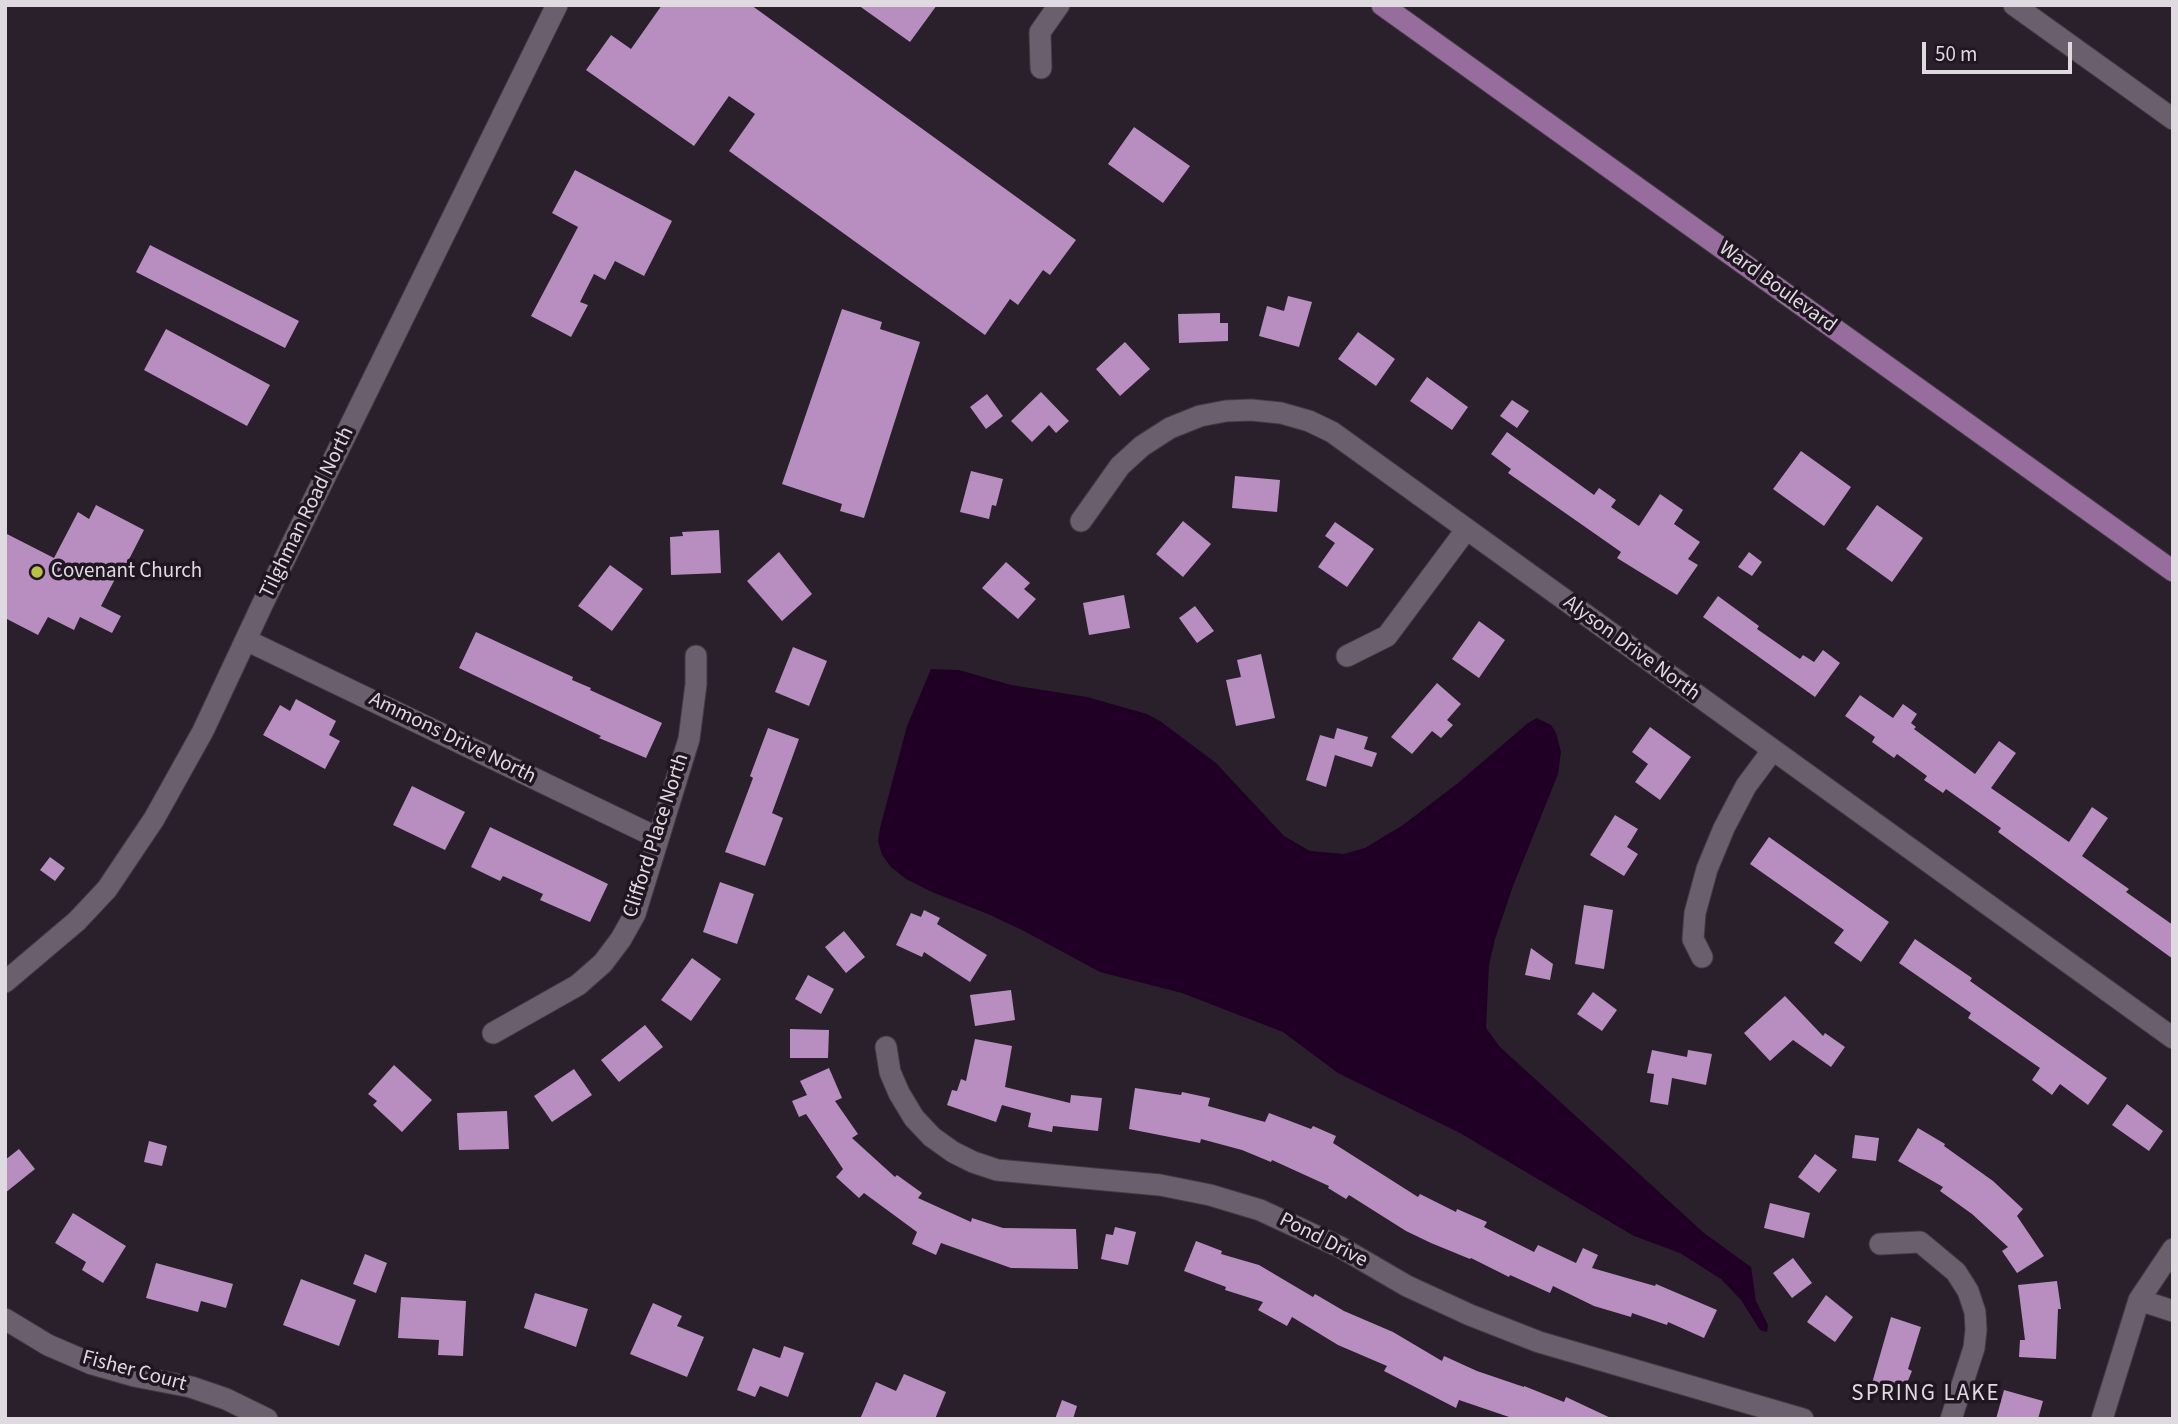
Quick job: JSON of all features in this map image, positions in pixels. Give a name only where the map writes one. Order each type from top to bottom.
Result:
[{"type":"main road","name":"Ward Boulevard","points":[[1382,5],[2173,571]]},
{"type":"street","name":"Tilghman Road North","points":[[5,982],[77,921],[107,889],[154,819],[203,731],[557,5]]},
{"type":"street","points":[[1041,68],[1040,32],[1059,5]]},
{"type":"street","points":[[2014,5],[2173,119]]},
{"type":"street","name":"Alyson Drive North","points":[[1082,521],[1120,466],[1142,446],[1170,428],[1200,416],[1226,411],[1281,413],[1309,421],[1332,432],[2173,1038]]},
{"type":"street","points":[[1347,656],[1387,636],[1466,530]]},
{"type":"street","name":"Ammons Drive North","points":[[246,640],[658,838]]},
{"type":"street","name":"Clifford Place North","points":[[493,1033],[566,993],[603,962],[621,939],[635,914],[689,739],[696,684],[696,656]]},
{"type":"street","points":[[1702,957],[1693,939],[1695,913],[1707,869],[1741,796],[1772,751]]},
{"type":"street","name":"Pond Drive","points":[[886,1047],[894,1083],[915,1118],[932,1137],[972,1162],[997,1170],[1160,1185],[1248,1206],[1301,1227],[1406,1286],[1539,1342],[1803,1419]]},
{"type":"street","points":[[1880,1244],[1920,1242],[1956,1272],[1968,1291],[1975,1312],[1974,1348],[1951,1419]]},
{"type":"street","points":[[2102,1419],[2139,1300],[2173,1249]]},
{"type":"street","points":[[2139,1300],[2173,1311]]},
{"type":"street","name":"Fisher Court","points":[[5,1319],[48,1345],[92,1364],[134,1376],[191,1387],[226,1399],[267,1419]]},
{"type":"shaded area","points":[[931,669],[959,670],[1011,685],[1087,697],[1147,714],[1216,763],[1284,836],[1310,851],[1344,854],[1365,848],[1403,825],[1458,783],[1528,723],[1537,718],[1551,725],[1561,752],[1558,774],[1495,939],[1489,965],[1486,1028],[1500,1047],[1704,1233],[1751,1267],[1756,1301],[1768,1325],[1767,1332],[1760,1330],[1741,1300],[1721,1279],[1680,1253],[1634,1236],[1460,1133],[1338,1073],[1283,1032],[1182,993],[1100,972],[1024,931],[906,879],[891,867],[882,855],[878,841],[907,726]]},
{"type":"building","points":[[662,5],[751,5],[1076,240],[1050,275],[1043,270],[1018,305],[1010,299],[985,335],[729,151],[755,114],[729,96],[694,146],[586,70],[611,35],[631,49]]},
{"type":"building","points":[[858,5],[937,5],[910,42]]},
{"type":"building","points":[[1134,127],[1190,166],[1163,203],[1108,164]]},
{"type":"building","points":[[575,170],[672,221],[644,276],[615,261],[605,280],[594,274],[580,302],[588,305],[571,337],[531,316],[578,227],[552,213]]},
{"type":"building","points":[[150,245],[299,321],[285,348],[136,272]]},
{"type":"building","points":[[1288,296],[1312,302],[1299,347],[1259,336],[1267,306],[1284,311]]},
{"type":"building","points":[[842,309],[882,322],[880,329],[920,342],[864,518],[840,511],[842,504],[782,484]]},
{"type":"building","points":[[1220,313],[1220,323],[1228,323],[1228,341],[1179,343],[1178,314]]},
{"type":"building","points":[[166,329],[270,385],[247,426],[144,370]]},
{"type":"building","points":[[1358,332],[1395,359],[1376,386],[1338,359]]},
{"type":"building","points":[[1125,342],[1150,369],[1120,396],[1096,369]]},
{"type":"building","points":[[1427,377],[1468,407],[1452,430],[1410,401]]},
{"type":"building","points":[[1041,392],[1069,421],[1056,433],[1049,425],[1032,442],[1011,421]]},
{"type":"building","points":[[987,394],[1003,416],[986,429],[970,407]]},
{"type":"building","points":[[1512,400],[1529,411],[1517,428],[1500,416]]},
{"type":"building","points":[[1507,432],[1594,495],[1599,488],[1616,500],[1611,507],[1639,526],[1660,494],[1683,510],[1674,524],[1700,542],[1688,559],[1698,565],[1677,595],[1617,558],[1621,552],[1508,473],[1511,469],[1491,454]]},
{"type":"building","points":[[1801,451],[1851,487],[1824,526],[1773,489]]},
{"type":"building","points":[[971,471],[1003,479],[996,506],[992,505],[989,519],[960,512]]},
{"type":"building","points":[[1235,476],[1280,480],[1277,512],[1232,508]]},
{"type":"building","name":"Covenant Church","points":[[96,505],[144,530],[119,579],[116,577],[101,606],[121,616],[112,633],[80,617],[74,630],[48,617],[38,635],[5,618],[5,533],[54,558],[78,512],[89,519]]},
{"type":"building","points":[[1877,505],[1923,538],[1892,582],[1846,549]]},
{"type":"building","points":[[1183,521],[1211,544],[1183,577],[1156,554]]},
{"type":"building","points":[[1335,522],[1374,549],[1347,587],[1318,567],[1335,543],[1325,536]]},
{"type":"building","points":[[719,530],[721,573],[671,575],[670,537],[683,536],[682,532]]},
{"type":"building","points":[[779,552],[812,594],[782,621],[747,581]]},
{"type":"building","points":[[1749,552],[1762,562],[1752,576],[1738,567]]},
{"type":"building","points":[[1006,562],[1030,583],[1024,589],[1036,599],[1018,619],[982,588]]},
{"type":"building","points":[[610,565],[643,589],[612,631],[578,606]]},
{"type":"building","points":[[1124,595],[1130,628],[1089,635],[1083,603]]},
{"type":"building","points":[[1718,596],[1759,626],[1757,629],[1800,659],[1803,655],[1814,662],[1823,650],[1840,663],[1815,697],[1703,617]]},
{"type":"building","points":[[1195,606],[1214,631],[1197,643],[1179,618]]},
{"type":"building","points":[[1479,621],[1505,640],[1479,678],[1452,659]]},
{"type":"building","points":[[476,632],[573,677],[572,680],[591,688],[590,690],[662,723],[646,758],[599,738],[601,736],[459,668]]},
{"type":"building","points":[[793,647],[827,661],[809,706],[775,692]]},
{"type":"building","points":[[1261,654],[1275,718],[1236,726],[1226,680],[1241,677],[1237,660]]},
{"type":"building","points":[[1437,683],[1461,704],[1447,720],[1453,725],[1441,738],[1432,731],[1412,754],[1391,737]]},
{"type":"building","points":[[1860,695],[1893,718],[1903,704],[1917,714],[1911,723],[1916,727],[1914,729],[1975,774],[1999,741],[2016,753],[1991,788],[2069,842],[2092,807],[2108,818],[2082,856],[2129,889],[2126,892],[2173,925],[2173,959],[1998,832],[2001,828],[1946,789],[1943,793],[1924,780],[1927,776],[1897,754],[1894,758],[1872,742],[1875,737],[1845,716]]},
{"type":"building","points":[[296,699],[336,721],[329,735],[340,741],[325,769],[263,735],[280,705],[290,711]]},
{"type":"building","points":[[1650,727],[1691,757],[1660,800],[1635,782],[1648,764],[1632,752]]},
{"type":"building","points":[[768,728],[799,739],[772,813],[783,818],[765,866],[725,852],[753,778],[750,776]]},
{"type":"building","points":[[1337,728],[1368,737],[1364,749],[1377,753],[1372,767],[1335,755],[1326,787],[1306,780],[1320,735],[1334,739]]},
{"type":"building","points":[[412,786],[465,812],[445,850],[393,825]]},
{"type":"building","points":[[1615,815],[1638,829],[1627,847],[1638,854],[1624,876],[1590,855]]},
{"type":"building","points":[[490,827],[608,884],[590,922],[540,900],[543,894],[503,876],[500,881],[471,867]]},
{"type":"building","points":[[1769,837],[1889,922],[1861,962],[1834,943],[1844,930],[1750,864]]},
{"type":"building","points":[[50,857],[65,868],[55,881],[40,870]]},
{"type":"building","points":[[720,882],[754,894],[737,944],[703,932]]},
{"type":"building","points":[[1584,905],[1613,910],[1604,969],[1575,964]]},
{"type":"building","points":[[924,910],[940,918],[937,924],[987,955],[970,982],[924,952],[922,957],[896,945],[911,913],[921,917]]},
{"type":"building","points":[[844,931],[865,957],[846,973],[825,947]]},
{"type":"building","points":[[1915,939],[2107,1078],[2088,1105],[2060,1084],[2052,1095],[2032,1080],[2040,1068],[1968,1018],[1971,1013],[1899,963]]},
{"type":"building","points":[[1531,948],[1553,964],[1550,980],[1525,975]]},
{"type":"building","points":[[692,958],[721,979],[691,1021],[661,1000]]},
{"type":"building","points":[[808,975],[834,989],[821,1014],[795,999]]},
{"type":"building","points":[[1011,990],[1015,1020],[975,1026],[970,995]]},
{"type":"building","points":[[1593,992],[1617,1010],[1602,1031],[1577,1014]]},
{"type":"building","points":[[1785,996],[1823,1036],[1825,1033],[1845,1047],[1831,1067],[1793,1040],[1770,1061],[1744,1033]]},
{"type":"building","points":[[645,1025],[663,1047],[619,1082],[601,1060]]},
{"type":"building","points":[[790,1029],[829,1030],[828,1058],[790,1058]]},
{"type":"building","points":[[975,1039],[1012,1046],[1005,1087],[1070,1103],[1071,1095],[1102,1098],[1098,1131],[1053,1126],[1052,1132],[1028,1127],[1031,1113],[1002,1105],[996,1122],[947,1105],[952,1090],[957,1091],[961,1079],[966,1081]]},
{"type":"building","points":[[1652,1050],[1687,1057],[1688,1050],[1712,1054],[1706,1085],[1672,1078],[1668,1105],[1650,1102],[1654,1074],[1647,1073]]},
{"type":"building","points":[[394,1065],[432,1100],[402,1132],[373,1105],[377,1101],[368,1094]]},
{"type":"building","points":[[829,1068],[842,1098],[835,1101],[858,1134],[852,1138],[895,1177],[897,1175],[922,1193],[918,1198],[971,1222],[972,1218],[1003,1228],[1076,1229],[1078,1269],[1011,1268],[941,1243],[936,1255],[912,1244],[917,1232],[864,1193],[859,1198],[836,1177],[843,1169],[806,1114],[799,1117],[792,1101],[807,1095],[800,1081]]},
{"type":"building","points":[[574,1069],[592,1095],[552,1122],[534,1096]]},
{"type":"building","points":[[1135,1088],[1181,1095],[1182,1092],[1210,1098],[1208,1106],[1265,1122],[1269,1113],[1311,1129],[1313,1126],[1336,1136],[1333,1143],[1418,1197],[1420,1194],[1456,1212],[1457,1209],[1487,1222],[1484,1227],[1534,1252],[1538,1245],[1576,1263],[1583,1248],[1598,1255],[1592,1268],[1655,1286],[1656,1284],[1717,1310],[1704,1338],[1668,1322],[1667,1325],[1632,1313],[1631,1317],[1594,1306],[1553,1286],[1550,1293],[1431,1243],[1406,1231],[1349,1195],[1346,1199],[1328,1188],[1329,1186],[1272,1160],[1271,1162],[1242,1150],[1201,1139],[1200,1143],[1129,1129]]},
{"type":"building","points":[[2127,1104],[2163,1131],[2149,1151],[2112,1125]]},
{"type":"building","points":[[507,1111],[509,1149],[459,1150],[457,1113]]},
{"type":"building","points":[[1918,1128],[1945,1144],[1944,1146],[1993,1181],[2023,1209],[2017,1216],[2044,1256],[2017,1273],[2002,1251],[2008,1247],[1972,1214],[1940,1191],[1943,1187],[1898,1161]]},
{"type":"building","points":[[1855,1135],[1879,1138],[1876,1161],[1852,1158]]},
{"type":"building","points":[[149,1141],[167,1146],[162,1166],[144,1162]]},
{"type":"building","points":[[19,1149],[35,1169],[5,1193],[5,1160]]},
{"type":"building","points":[[1815,1154],[1837,1170],[1819,1193],[1798,1177]]},
{"type":"building","points":[[1770,1203],[1810,1213],[1804,1238],[1764,1228]]},
{"type":"building","points":[[73,1213],[126,1246],[103,1283],[82,1270],[86,1262],[55,1243]]},
{"type":"building","points":[[1115,1227],[1136,1232],[1128,1265],[1101,1259],[1106,1234],[1113,1235]]},
{"type":"building","points":[[1196,1241],[1222,1251],[1221,1254],[1259,1265],[1313,1297],[1315,1294],[1344,1311],[1393,1332],[1442,1361],[1444,1356],[1477,1371],[1564,1402],[1566,1397],[1613,1419],[1515,1419],[1459,1400],[1456,1408],[1384,1371],[1387,1366],[1338,1345],[1292,1317],[1287,1326],[1258,1310],[1263,1302],[1225,1290],[1226,1287],[1184,1271]]},
{"type":"building","points":[[365,1254],[387,1263],[376,1293],[353,1284]]},
{"type":"building","points":[[1793,1258],[1812,1283],[1792,1298],[1773,1273]]},
{"type":"building","points":[[156,1263],[233,1284],[226,1308],[201,1301],[198,1312],[146,1298]]},
{"type":"building","points":[[301,1279],[356,1300],[339,1346],[283,1325]]},
{"type":"building","points":[[2057,1281],[2061,1309],[2058,1309],[2056,1359],[2019,1357],[2020,1340],[2025,1340],[2018,1285]]},
{"type":"building","points":[[535,1293],[588,1309],[576,1347],[524,1328]]},
{"type":"building","points":[[1826,1295],[1853,1317],[1835,1342],[1807,1322]]},
{"type":"building","points":[[401,1297],[466,1301],[463,1356],[438,1355],[439,1340],[398,1338]]},
{"type":"building","points":[[653,1303],[682,1316],[677,1326],[704,1337],[687,1377],[630,1354]]},
{"type":"building","points":[[1891,1317],[1921,1327],[1908,1369],[1912,1371],[1902,1395],[1872,1383]]},
{"type":"building","points":[[784,1346],[804,1353],[788,1397],[760,1386],[755,1397],[737,1390],[753,1348],[780,1358]]},
{"type":"building","points":[[904,1374],[946,1392],[935,1419],[860,1419],[876,1382],[896,1391]]},
{"type":"building","points":[[2004,1390],[2043,1401],[2038,1419],[1996,1419]]},
{"type":"building","points":[[1062,1400],[1077,1406],[1073,1419],[1055,1419]]},
{"type":"place","name":"Covenant Church","points":[[37,572]]},
{"type":"district","name":"SPRING LAKE","points":[[1926,1395]]}]
